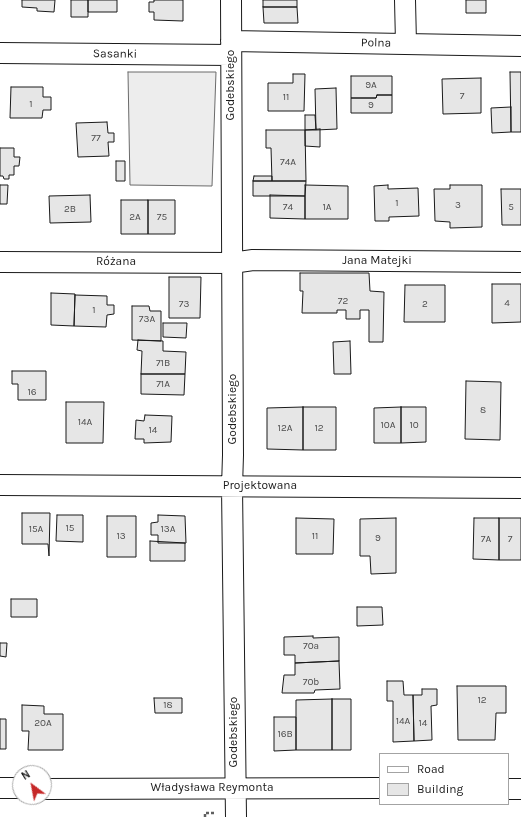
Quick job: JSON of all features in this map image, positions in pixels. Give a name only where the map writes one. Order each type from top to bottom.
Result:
[{"type":"street","name":"Godebskiego","points":[[231,0],[232,487],[234,788],[236,817]]},
{"type":"street","points":[[405,0],[406,43]]},
{"type":"street","name":"Polna","points":[[231,48],[406,43],[521,46]]},
{"type":"street","name":"Sasanki","points":[[0,53],[231,48]]},
{"type":"street","name":"Jana Matejki","points":[[232,263],[253,260],[521,262]]},
{"type":"street","name":"Różana","points":[[0,262],[232,263]]},
{"type":"street","name":"Projektowana","points":[[0,485],[521,488]]},
{"type":"street","points":[[0,788],[12,788]]},
{"type":"street","name":"Władysława Reymonta","points":[[52,788],[379,788]]},
{"type":"street","points":[[509,789],[521,789]]},
{"type":"shaded area","points":[[128,72],[216,72],[212,186],[130,185]]},
{"type":"building","points":[[22,0],[55,0],[54,12],[37,11],[37,8],[22,7]]},
{"type":"building","points":[[71,0],[88,0],[88,17],[71,17]]},
{"type":"building","points":[[88,0],[117,0],[117,12],[88,12]]},
{"type":"building","points":[[154,0],[183,0],[183,21],[154,20],[154,12],[149,12],[149,2],[154,2]]},
{"type":"building","points":[[263,0],[297,0],[297,7],[263,7]]},
{"type":"building","points":[[466,0],[486,0],[486,13],[466,13]]},
{"type":"building","points":[[263,7],[297,7],[298,23],[264,23]]},
{"type":"building","points":[[510,72],[521,72],[521,132],[511,132]]},
{"type":"building","points":[[293,74],[305,74],[304,111],[268,111],[268,83],[293,83]]},
{"type":"building","points":[[351,76],[392,76],[392,95],[377,95],[376,98],[351,98]]},
{"type":"building","points":[[481,78],[481,113],[443,114],[442,79]]},
{"type":"building","points":[[11,87],[43,87],[43,97],[51,97],[51,110],[43,110],[42,118],[10,118]]},
{"type":"building","points":[[336,88],[337,129],[316,130],[315,89]]},
{"type":"building","points":[[377,95],[392,95],[392,113],[351,113],[351,98],[376,98]]},
{"type":"building","points":[[511,107],[511,132],[492,133],[491,108]]},
{"type":"building","points":[[305,115],[315,115],[316,130],[305,130]]},
{"type":"building","points":[[107,122],[108,133],[114,133],[114,142],[108,142],[109,156],[78,157],[76,123]]},
{"type":"building","points":[[320,129],[320,147],[305,146],[305,130]]},
{"type":"building","points":[[266,130],[305,130],[306,181],[272,181],[271,148],[266,148]]},
{"type":"building","points":[[0,148],[14,148],[14,157],[20,157],[19,166],[14,166],[14,175],[9,175],[9,179],[4,179],[3,176],[0,176]]},
{"type":"building","points":[[116,161],[125,161],[125,181],[116,181]]},
{"type":"building","points":[[254,176],[272,176],[272,181],[253,181]]},
{"type":"building","points":[[253,181],[306,181],[305,196],[253,196]]},
{"type":"building","points":[[0,185],[8,185],[7,204],[0,204]]},
{"type":"building","points":[[305,185],[348,186],[348,219],[305,219]]},
{"type":"building","points":[[388,185],[388,189],[418,188],[419,216],[389,217],[389,221],[375,221],[374,186]]},
{"type":"building","points":[[450,185],[482,185],[482,227],[450,228],[450,222],[435,221],[434,189],[450,189]]},
{"type":"building","points":[[501,189],[521,189],[521,225],[502,225]]},
{"type":"building","points":[[90,195],[91,222],[50,223],[49,196]]},
{"type":"building","points":[[270,195],[305,196],[305,219],[270,218]]},
{"type":"building","points":[[121,200],[148,200],[148,234],[121,234]]},
{"type":"building","points":[[148,200],[175,200],[175,234],[148,234]]},
{"type":"building","points":[[300,273],[369,273],[370,291],[384,292],[383,342],[369,342],[369,310],[360,310],[360,319],[346,319],[346,310],[337,310],[337,313],[302,313],[303,291],[300,291]]},
{"type":"building","points":[[169,277],[201,277],[200,318],[169,318]]},
{"type":"building","points":[[492,284],[521,284],[521,322],[492,323]]},
{"type":"building","points":[[405,285],[445,285],[445,322],[404,322]]},
{"type":"building","points":[[51,293],[75,294],[74,326],[51,325]]},
{"type":"building","points":[[75,295],[107,296],[107,305],[114,305],[114,314],[107,315],[106,327],[74,326]]},
{"type":"building","points":[[132,306],[149,306],[150,311],[161,311],[161,341],[132,340]]},
{"type":"building","points":[[163,323],[187,323],[186,338],[163,337]]},
{"type":"building","points":[[138,340],[163,341],[163,351],[186,352],[185,374],[141,374],[142,351],[137,350]]},
{"type":"building","points":[[350,341],[351,374],[334,374],[333,342]]},
{"type":"building","points":[[12,371],[46,371],[46,400],[18,400],[18,384],[12,384]]},
{"type":"building","points":[[141,374],[185,374],[184,395],[141,394]]},
{"type":"building","points":[[466,381],[501,382],[500,440],[465,439]]},
{"type":"building","points":[[66,402],[104,402],[103,443],[66,443]]},
{"type":"building","points":[[303,407],[336,407],[336,450],[303,450]]},
{"type":"building","points":[[303,407],[303,450],[267,449],[267,408]]},
{"type":"building","points":[[401,407],[426,407],[426,442],[401,443]]},
{"type":"building","points":[[401,407],[401,443],[374,443],[374,408]]},
{"type":"building","points":[[145,415],[172,416],[171,442],[144,443],[144,439],[135,439],[136,420],[144,421]]},
{"type":"building","points":[[22,513],[50,513],[49,556],[48,544],[22,544]]},
{"type":"building","points":[[57,515],[83,515],[83,542],[56,541]]},
{"type":"building","points":[[158,515],[185,516],[186,543],[158,543],[158,535],[151,535],[151,523],[158,522]]},
{"type":"building","points":[[107,516],[136,516],[136,557],[107,557]]},
{"type":"building","points":[[296,518],[334,519],[333,554],[296,554]]},
{"type":"building","points":[[396,518],[396,573],[371,574],[370,556],[360,556],[360,519]]},
{"type":"building","points":[[474,518],[499,518],[499,560],[473,559]]},
{"type":"building","points":[[499,518],[521,518],[521,560],[499,560]]},
{"type":"building","points":[[150,541],[185,543],[185,561],[150,561]]},
{"type":"building","points":[[11,599],[37,599],[37,617],[11,617]]},
{"type":"building","points":[[357,607],[382,607],[383,625],[357,626]]},
{"type":"building","points":[[313,636],[313,638],[339,637],[339,661],[295,663],[295,655],[284,655],[284,637]]},
{"type":"building","points":[[0,643],[7,643],[6,657],[0,656]]},
{"type":"building","points":[[339,661],[340,689],[315,690],[314,693],[282,693],[284,675],[295,675],[295,663]]},
{"type":"building","points":[[387,681],[403,681],[404,695],[413,695],[414,741],[393,742],[393,701],[387,701]]},
{"type":"building","points":[[457,686],[506,686],[506,713],[496,713],[495,740],[458,740]]},
{"type":"building","points":[[422,689],[437,689],[437,705],[431,706],[432,740],[414,741],[413,695],[422,695]]},
{"type":"building","points":[[154,698],[182,698],[182,713],[155,713]]},
{"type":"building","points":[[332,699],[351,699],[351,750],[332,750]]},
{"type":"building","points":[[332,699],[332,750],[296,750],[296,700]]},
{"type":"building","points":[[22,705],[44,706],[44,714],[63,714],[63,750],[28,750],[29,731],[22,731]]},
{"type":"building","points":[[274,717],[296,717],[296,750],[274,751]]},
{"type":"building","points":[[0,719],[6,719],[6,749],[0,749]]}]
